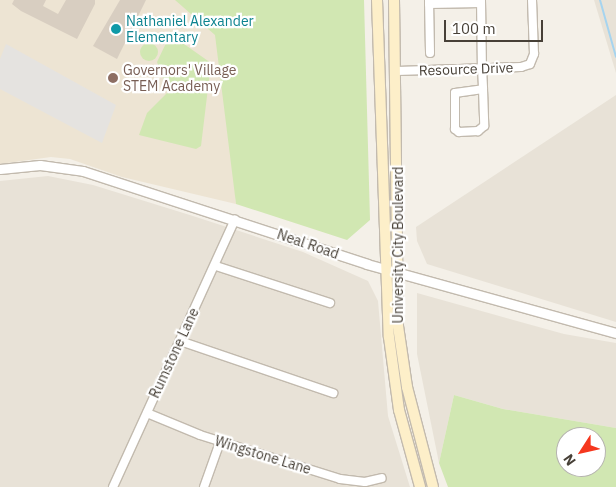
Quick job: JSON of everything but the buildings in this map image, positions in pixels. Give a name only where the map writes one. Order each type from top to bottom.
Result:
[{"type":"main road","name":"University City Boulevard","points":[[377,0],[386,269],[396,391],[420,487]]},
{"type":"main road","name":"University City Boulevard","points":[[394,0],[397,71],[398,326],[407,387],[433,487]]},
{"type":"street","name":"Resource Drive","points":[[397,71],[530,64],[534,54],[532,0]]},
{"type":"street","points":[[430,53],[429,2],[481,1],[483,90],[482,129],[459,132],[455,129],[455,93],[483,90]]},
{"type":"street","name":"Neal Road","points":[[0,169],[34,165],[72,169],[235,219],[386,269],[616,333]]},
{"type":"street","name":"Rumstone Lane","points":[[113,487],[216,266],[235,219]]},
{"type":"street","points":[[216,266],[330,303]]},
{"type":"street","points":[[180,341],[333,393]]},
{"type":"street","name":"Wingstone Lane","points":[[147,413],[220,442],[345,481],[365,482],[382,478]]},
{"type":"street","points":[[204,487],[220,442]]},
{"type":"shaded area","name":"Governors' Village STEM Academy","points":[[0,0],[220,0],[236,204],[122,177],[70,159],[51,157],[0,164]]},
{"type":"shaded area","points":[[594,0],[616,0],[616,73]]},
{"type":"shaded area","points":[[6,44],[116,105],[102,143],[0,89],[0,59]]},
{"type":"shaded area","points":[[616,95],[616,322],[427,264],[417,241],[416,227]]},
{"type":"shaded area","points":[[48,176],[93,185],[303,252],[368,281],[378,301],[388,416],[410,487],[0,487],[0,181]]},
{"type":"shaded area","points":[[417,293],[564,334],[616,343],[616,428],[503,409],[454,395],[439,463],[417,354]]},
{"type":"green space","points":[[175,0],[364,0],[370,220],[347,240],[236,204],[215,35]]},
{"type":"green space","points":[[174,37],[211,63],[201,146],[196,149],[139,135],[147,113],[168,92],[157,62],[168,39]]},
{"type":"green space","points":[[149,43],[155,46],[158,52],[155,58],[149,61],[143,58],[140,52],[143,46]]},
{"type":"green space","points":[[454,395],[503,409],[616,428],[616,487],[448,487],[439,463]]},
{"type":"waterway","points":[[600,0],[616,57]]},
{"type":"place","name":"Nathaniel Alexander Elementary","points":[[116,29]]},
{"type":"place","name":"Governors' Village STEM Academy","points":[[113,78]]}]
